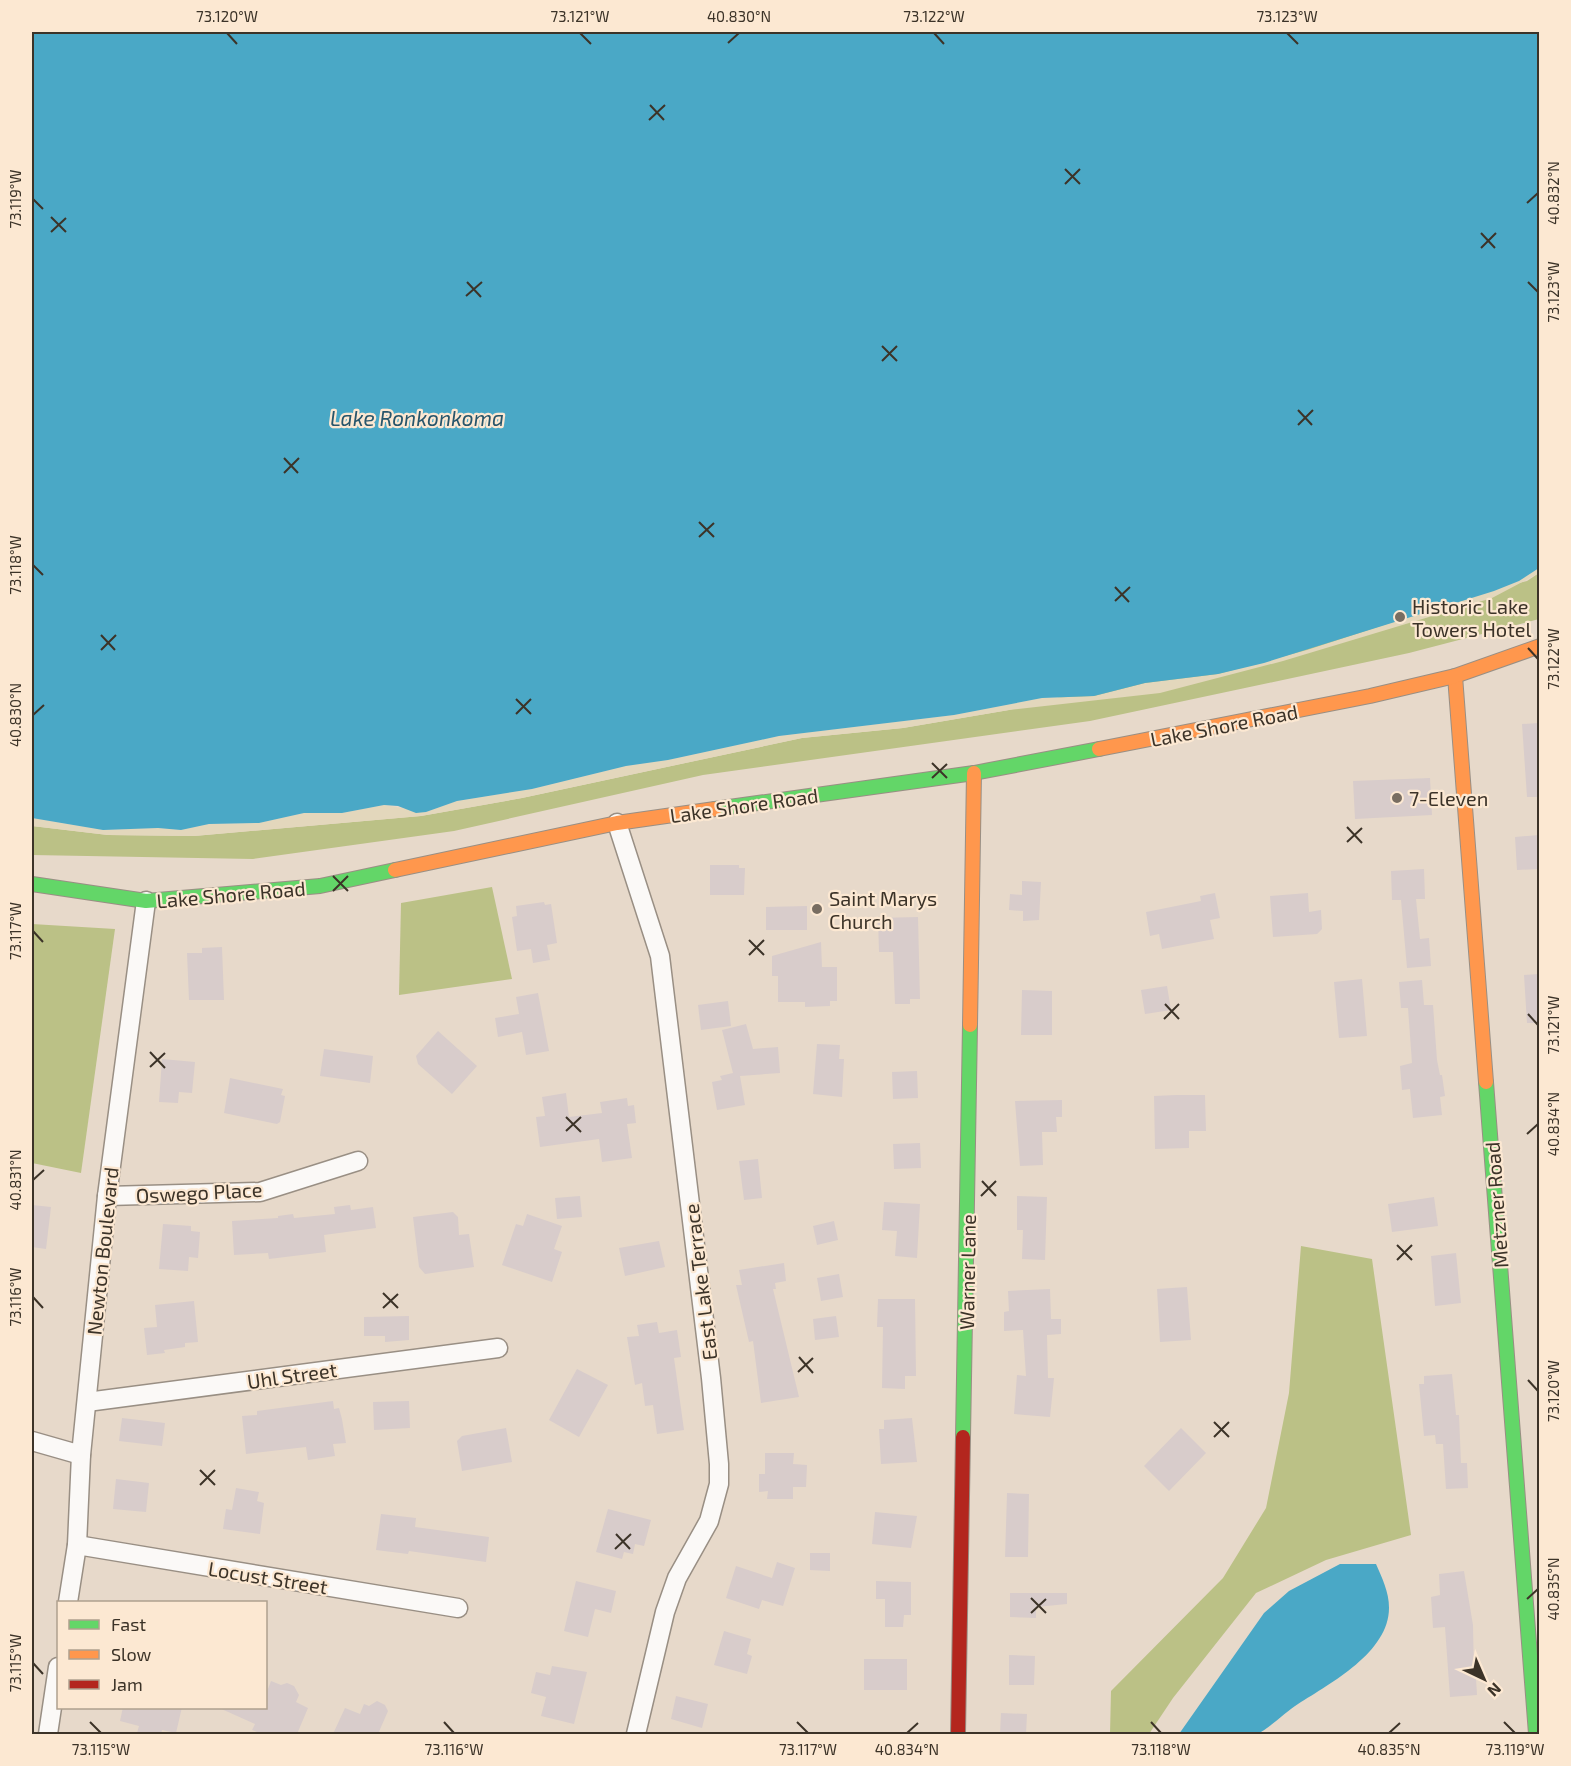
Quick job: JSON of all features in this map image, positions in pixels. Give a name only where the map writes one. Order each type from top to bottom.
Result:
[{"type":"street","name":"Lake Shore Road","points":[[32,884],[146,901],[320,886],[617,823],[974,773],[1370,696],[1455,676],[1539,646]]},
{"type":"street","name":"Metzner Road","points":[[1455,676],[1536,1734]]},
{"type":"street","name":"Warner Lane","points":[[958,1734],[974,773]]},
{"type":"street","name":"East Lake Terrace","points":[[617,823],[660,956],[710,1366],[719,1464],[719,1484],[709,1521],[677,1578],[665,1612],[636,1734]]},
{"type":"street","name":"Newton Boulevard","points":[[68,1601],[77,1545],[81,1455],[107,1196],[146,901]]},
{"type":"street","name":"Oswego Place","points":[[107,1196],[260,1192],[358,1161]]},
{"type":"street","name":"Uhl Street","points":[[87,1402],[498,1348]]},
{"type":"street","points":[[32,1441],[81,1455]]},
{"type":"street","name":"Locust Street","points":[[77,1545],[458,1608]]},
{"type":"street","points":[[48,1734],[57,1674]]},
{"type":"green space","points":[[1539,573],[1539,619],[1409,653],[1090,721],[703,775],[454,831],[253,859],[32,855],[32,826],[108,835],[194,836],[421,816],[522,798],[802,738],[903,728],[1009,710],[1527,581]]},
{"type":"green space","points":[[492,887],[512,979],[399,995],[401,903]]},
{"type":"green space","points":[[32,924],[115,929],[81,1173],[32,1163]]},
{"type":"green space","points":[[1301,1246],[1372,1259],[1411,1535],[1326,1560],[1256,1593],[1173,1698],[1149,1734],[1110,1734],[1111,1691],[1223,1578],[1266,1508],[1289,1393]]},
{"type":"sand","points":[[1539,568],[1539,573],[1492,598],[1283,661],[1160,693],[1009,710],[903,728],[802,738],[522,798],[421,816],[194,836],[108,835],[32,826],[32,818],[103,830],[158,828],[181,830],[209,824],[259,823],[304,813],[342,813],[384,805],[426,812],[457,801],[532,789],[626,766],[668,760],[779,736],[954,715],[1042,698],[1094,696],[1145,683],[1218,674],[1307,650],[1519,581]]},
{"type":"water","name":"Lake Ronkonkoma","points":[[32,32],[1539,32],[1539,568],[1519,581],[1494,591],[1264,663],[1218,674],[1145,683],[1094,696],[1042,698],[954,715],[779,736],[668,760],[626,766],[532,789],[457,801],[426,812],[416,813],[398,806],[384,805],[342,813],[304,813],[259,823],[209,824],[181,830],[158,828],[103,830],[32,818]]},
{"type":"water","points":[[1340,1564],[1376,1564],[1385,1585],[1389,1608],[1386,1624],[1379,1639],[1369,1652],[1341,1676],[1257,1734],[1232,1736],[1179,1734],[1264,1613],[1289,1591]]},
{"type":"building","points":[[1539,723],[1539,797],[1527,797],[1522,724]]},
{"type":"building","points":[[1430,778],[1432,815],[1355,819],[1353,781]]},
{"type":"building","points":[[1539,835],[1539,869],[1517,870],[1515,837]]},
{"type":"building","points":[[710,865],[739,865],[739,868],[745,868],[744,895],[710,895]]},
{"type":"building","points":[[1424,869],[1425,899],[1416,899],[1420,939],[1429,938],[1431,966],[1407,968],[1401,900],[1392,900],[1391,871]]},
{"type":"building","points":[[1022,881],[1041,882],[1039,920],[1023,921],[1023,911],[1009,910],[1010,894],[1022,895]]},
{"type":"building","points":[[1215,893],[1220,918],[1210,920],[1214,939],[1162,949],[1159,934],[1150,936],[1146,912],[1201,901],[1200,896]]},
{"type":"building","points":[[1308,893],[1309,912],[1321,910],[1322,929],[1317,934],[1273,937],[1270,896]]},
{"type":"building","points":[[544,902],[545,905],[551,904],[557,943],[547,945],[550,960],[533,963],[531,949],[517,951],[512,917],[517,916],[516,906]]},
{"type":"building","points":[[807,906],[807,930],[766,930],[766,907]]},
{"type":"building","points":[[918,917],[920,999],[910,999],[910,1004],[895,1004],[893,952],[879,952],[878,918]]},
{"type":"building","points":[[821,942],[822,967],[837,967],[837,1001],[830,1001],[830,1006],[805,1007],[805,1002],[778,1002],[778,976],[772,976],[772,956]]},
{"type":"building","points":[[222,947],[224,1000],[189,1000],[187,953],[202,953],[202,948]]},
{"type":"building","points":[[1539,974],[1539,1023],[1527,1023],[1524,975]]},
{"type":"building","points":[[1362,979],[1367,1036],[1339,1038],[1334,982]]},
{"type":"building","points":[[1422,980],[1424,1005],[1433,1005],[1437,1060],[1445,1096],[1440,1097],[1442,1115],[1413,1118],[1410,1089],[1402,1090],[1400,1066],[1412,1063],[1408,1008],[1401,1008],[1399,982]]},
{"type":"building","points":[[1167,986],[1171,1010],[1145,1014],[1141,990]]},
{"type":"building","points":[[1022,990],[1052,991],[1052,1035],[1021,1035]]},
{"type":"building","points":[[538,993],[549,1051],[526,1055],[522,1032],[498,1037],[495,1018],[519,1014],[516,997]]},
{"type":"building","points":[[728,1001],[731,1026],[701,1030],[698,1005]]},
{"type":"building","points":[[746,1024],[753,1049],[778,1047],[780,1073],[740,1076],[745,1105],[717,1110],[712,1082],[722,1080],[720,1076],[733,1073],[722,1030]]},
{"type":"building","points":[[438,1031],[477,1066],[452,1094],[418,1064],[416,1056]]},
{"type":"building","points":[[817,1044],[840,1045],[839,1059],[844,1059],[842,1097],[813,1094]]},
{"type":"building","points":[[324,1049],[373,1056],[370,1083],[320,1076]]},
{"type":"building","points":[[162,1059],[195,1062],[192,1093],[179,1092],[178,1103],[159,1102]]},
{"type":"building","points":[[917,1071],[918,1098],[893,1099],[892,1072]]},
{"type":"building","points":[[230,1078],[283,1089],[281,1095],[285,1096],[280,1122],[277,1124],[224,1113]]},
{"type":"building","points":[[566,1093],[569,1117],[602,1113],[600,1102],[627,1098],[628,1106],[634,1105],[636,1123],[627,1124],[632,1158],[602,1162],[599,1139],[540,1147],[536,1117],[545,1116],[542,1097]]},
{"type":"building","points":[[1205,1095],[1206,1131],[1189,1131],[1189,1148],[1155,1149],[1154,1096]]},
{"type":"building","points":[[1062,1100],[1062,1117],[1056,1117],[1057,1132],[1042,1132],[1043,1165],[1020,1166],[1015,1101]]},
{"type":"building","points":[[920,1143],[921,1168],[894,1169],[893,1144]]},
{"type":"building","points":[[758,1159],[762,1198],[744,1200],[739,1161]]},
{"type":"building","points":[[580,1196],[582,1217],[557,1219],[555,1198]]},
{"type":"building","points":[[1017,1196],[1047,1197],[1045,1260],[1022,1259],[1023,1230],[1017,1230]]},
{"type":"building","points":[[1434,1197],[1438,1226],[1392,1232],[1388,1204]]},
{"type":"building","points":[[884,1202],[920,1204],[917,1258],[895,1256],[897,1231],[882,1230]]},
{"type":"building","points":[[32,1205],[51,1207],[46,1249],[32,1247]]},
{"type":"building","points":[[350,1205],[351,1210],[373,1207],[376,1228],[324,1235],[326,1252],[269,1259],[268,1253],[234,1255],[232,1221],[278,1218],[278,1216],[293,1214],[294,1218],[335,1214],[334,1207]]},
{"type":"building","points":[[453,1212],[458,1217],[459,1235],[469,1234],[474,1267],[425,1274],[419,1267],[413,1217]]},
{"type":"building","points":[[527,1214],[562,1226],[554,1249],[562,1252],[552,1282],[502,1265],[516,1224],[523,1226]]},
{"type":"building","points":[[834,1221],[838,1240],[817,1245],[813,1226]]},
{"type":"building","points":[[163,1224],[191,1226],[191,1231],[200,1232],[198,1258],[189,1257],[188,1271],[159,1269]]},
{"type":"building","points":[[659,1241],[665,1267],[625,1276],[619,1248]]},
{"type":"building","points":[[1456,1253],[1461,1303],[1435,1306],[1431,1256]]},
{"type":"building","points":[[784,1263],[786,1281],[775,1283],[776,1289],[773,1289],[799,1397],[761,1403],[753,1341],[749,1342],[736,1285],[742,1285],[739,1270]]},
{"type":"building","points":[[839,1274],[843,1297],[821,1301],[817,1278]]},
{"type":"building","points":[[1187,1287],[1191,1340],[1160,1342],[1157,1289]]},
{"type":"building","points":[[1050,1289],[1051,1319],[1061,1319],[1061,1334],[1047,1335],[1048,1378],[1054,1378],[1050,1417],[1014,1414],[1017,1375],[1026,1376],[1023,1330],[1004,1331],[1004,1312],[1009,1311],[1008,1291]]},
{"type":"building","points":[[878,1299],[915,1299],[916,1376],[905,1376],[905,1389],[882,1388],[883,1327],[877,1327]]},
{"type":"building","points":[[194,1301],[198,1342],[185,1343],[185,1347],[164,1350],[165,1353],[147,1355],[144,1328],[157,1327],[155,1305]]},
{"type":"building","points":[[409,1316],[409,1340],[385,1342],[385,1336],[364,1336],[364,1317]]},
{"type":"building","points":[[836,1316],[839,1337],[815,1340],[813,1319]]},
{"type":"building","points":[[657,1322],[659,1333],[677,1330],[681,1357],[674,1358],[684,1430],[657,1434],[653,1405],[645,1406],[642,1383],[635,1385],[627,1337],[639,1336],[637,1325]]},
{"type":"building","points":[[577,1369],[608,1385],[579,1437],[549,1420]]},
{"type":"building","points":[[1452,1374],[1456,1415],[1459,1415],[1461,1463],[1467,1463],[1468,1488],[1446,1489],[1443,1444],[1436,1444],[1435,1435],[1424,1436],[1419,1384],[1424,1384],[1424,1376]]},
{"type":"building","points":[[333,1401],[334,1409],[339,1408],[346,1443],[333,1444],[335,1456],[308,1460],[306,1447],[246,1454],[242,1416],[257,1415],[257,1411]]},
{"type":"building","points":[[409,1401],[410,1428],[374,1430],[373,1402]]},
{"type":"building","points":[[122,1418],[165,1423],[162,1446],[119,1441]]},
{"type":"building","points":[[912,1418],[917,1462],[881,1464],[879,1429],[884,1429],[884,1420]]},
{"type":"building","points":[[506,1428],[512,1462],[462,1471],[457,1441],[462,1436]]},
{"type":"building","points":[[1181,1428],[1206,1453],[1169,1491],[1144,1466]]},
{"type":"building","points":[[765,1453],[794,1453],[793,1464],[807,1465],[806,1487],[793,1487],[793,1499],[767,1499],[768,1491],[759,1492],[759,1474],[765,1474]]},
{"type":"building","points":[[116,1479],[149,1483],[146,1512],[113,1509]]},
{"type":"building","points":[[236,1488],[259,1492],[257,1501],[264,1503],[260,1534],[223,1529],[226,1509],[232,1510]]},
{"type":"building","points":[[1007,1493],[1029,1494],[1028,1557],[1005,1557]]},
{"type":"building","points":[[608,1509],[651,1520],[644,1546],[635,1544],[633,1554],[624,1552],[622,1559],[596,1552]]},
{"type":"building","points":[[875,1512],[917,1516],[911,1548],[872,1544]]},
{"type":"building","points":[[381,1514],[416,1518],[415,1527],[489,1537],[486,1562],[409,1551],[408,1554],[376,1550]]},
{"type":"building","points":[[810,1553],[830,1553],[830,1571],[810,1570]]},
{"type":"building","points":[[777,1562],[795,1568],[783,1606],[762,1600],[759,1609],[726,1598],[736,1566],[772,1578]]},
{"type":"building","points":[[1464,1571],[1473,1625],[1474,1678],[1476,1678],[1477,1695],[1450,1697],[1445,1627],[1433,1628],[1431,1597],[1440,1595],[1439,1574]]},
{"type":"building","points":[[576,1581],[616,1591],[611,1613],[595,1609],[588,1637],[564,1631]]},
{"type":"building","points":[[876,1581],[911,1582],[911,1615],[904,1615],[903,1627],[885,1627],[885,1599],[876,1599]]},
{"type":"building","points":[[1010,1593],[1067,1593],[1067,1604],[1036,1607],[1036,1618],[1010,1617]]},
{"type":"building","points":[[724,1631],[751,1639],[747,1654],[752,1656],[747,1674],[714,1665]]},
{"type":"building","points":[[1009,1655],[1035,1656],[1034,1685],[1009,1685]]},
{"type":"building","points":[[864,1659],[907,1659],[907,1690],[864,1690]]},
{"type":"building","points":[[552,1666],[587,1672],[574,1724],[541,1716],[546,1697],[531,1693],[536,1672],[550,1675]]},
{"type":"building","points":[[271,1681],[294,1686],[299,1695],[296,1702],[308,1708],[297,1734],[262,1734],[252,1730],[255,1724],[221,1709],[267,1709],[267,1691]]},
{"type":"building","points":[[676,1696],[708,1704],[702,1728],[671,1719]]},
{"type":"building","points":[[377,1701],[385,1705],[388,1711],[378,1734],[333,1734],[345,1708],[360,1714],[364,1704],[369,1706]]},
{"type":"building","points":[[123,1709],[182,1709],[176,1733],[162,1730],[161,1734],[137,1733],[139,1726],[120,1721]]},
{"type":"building","points":[[1001,1713],[1027,1714],[1026,1734],[1000,1734]]},
{"type":"traffic: fast","points":[[715,809],[974,773],[1099,749]]},
{"type":"traffic: fast","points":[[32,884],[146,901],[320,886],[395,870]]},
{"type":"traffic: fast","points":[[963,1437],[970,1025]]},
{"type":"traffic: fast","points":[[1486,1082],[1536,1734]]},
{"type":"traffic: slow","points":[[1099,749],[1370,696],[1455,676],[1540,646]]},
{"type":"traffic: slow","points":[[1455,676],[1486,1082]]},
{"type":"traffic: slow","points":[[970,1025],[974,773]]},
{"type":"traffic: slow","points":[[395,870],[617,823],[715,809]]},
{"type":"traffic: jam","points":[[958,1734],[963,1437]]},
{"type":"place","name":"Historic Lake Towers Hotel","points":[[1400,617]]},
{"type":"place","name":"7-Eleven","points":[[1397,798]]},
{"type":"place","name":"Saint Marys Church","points":[[817,909]]}]
